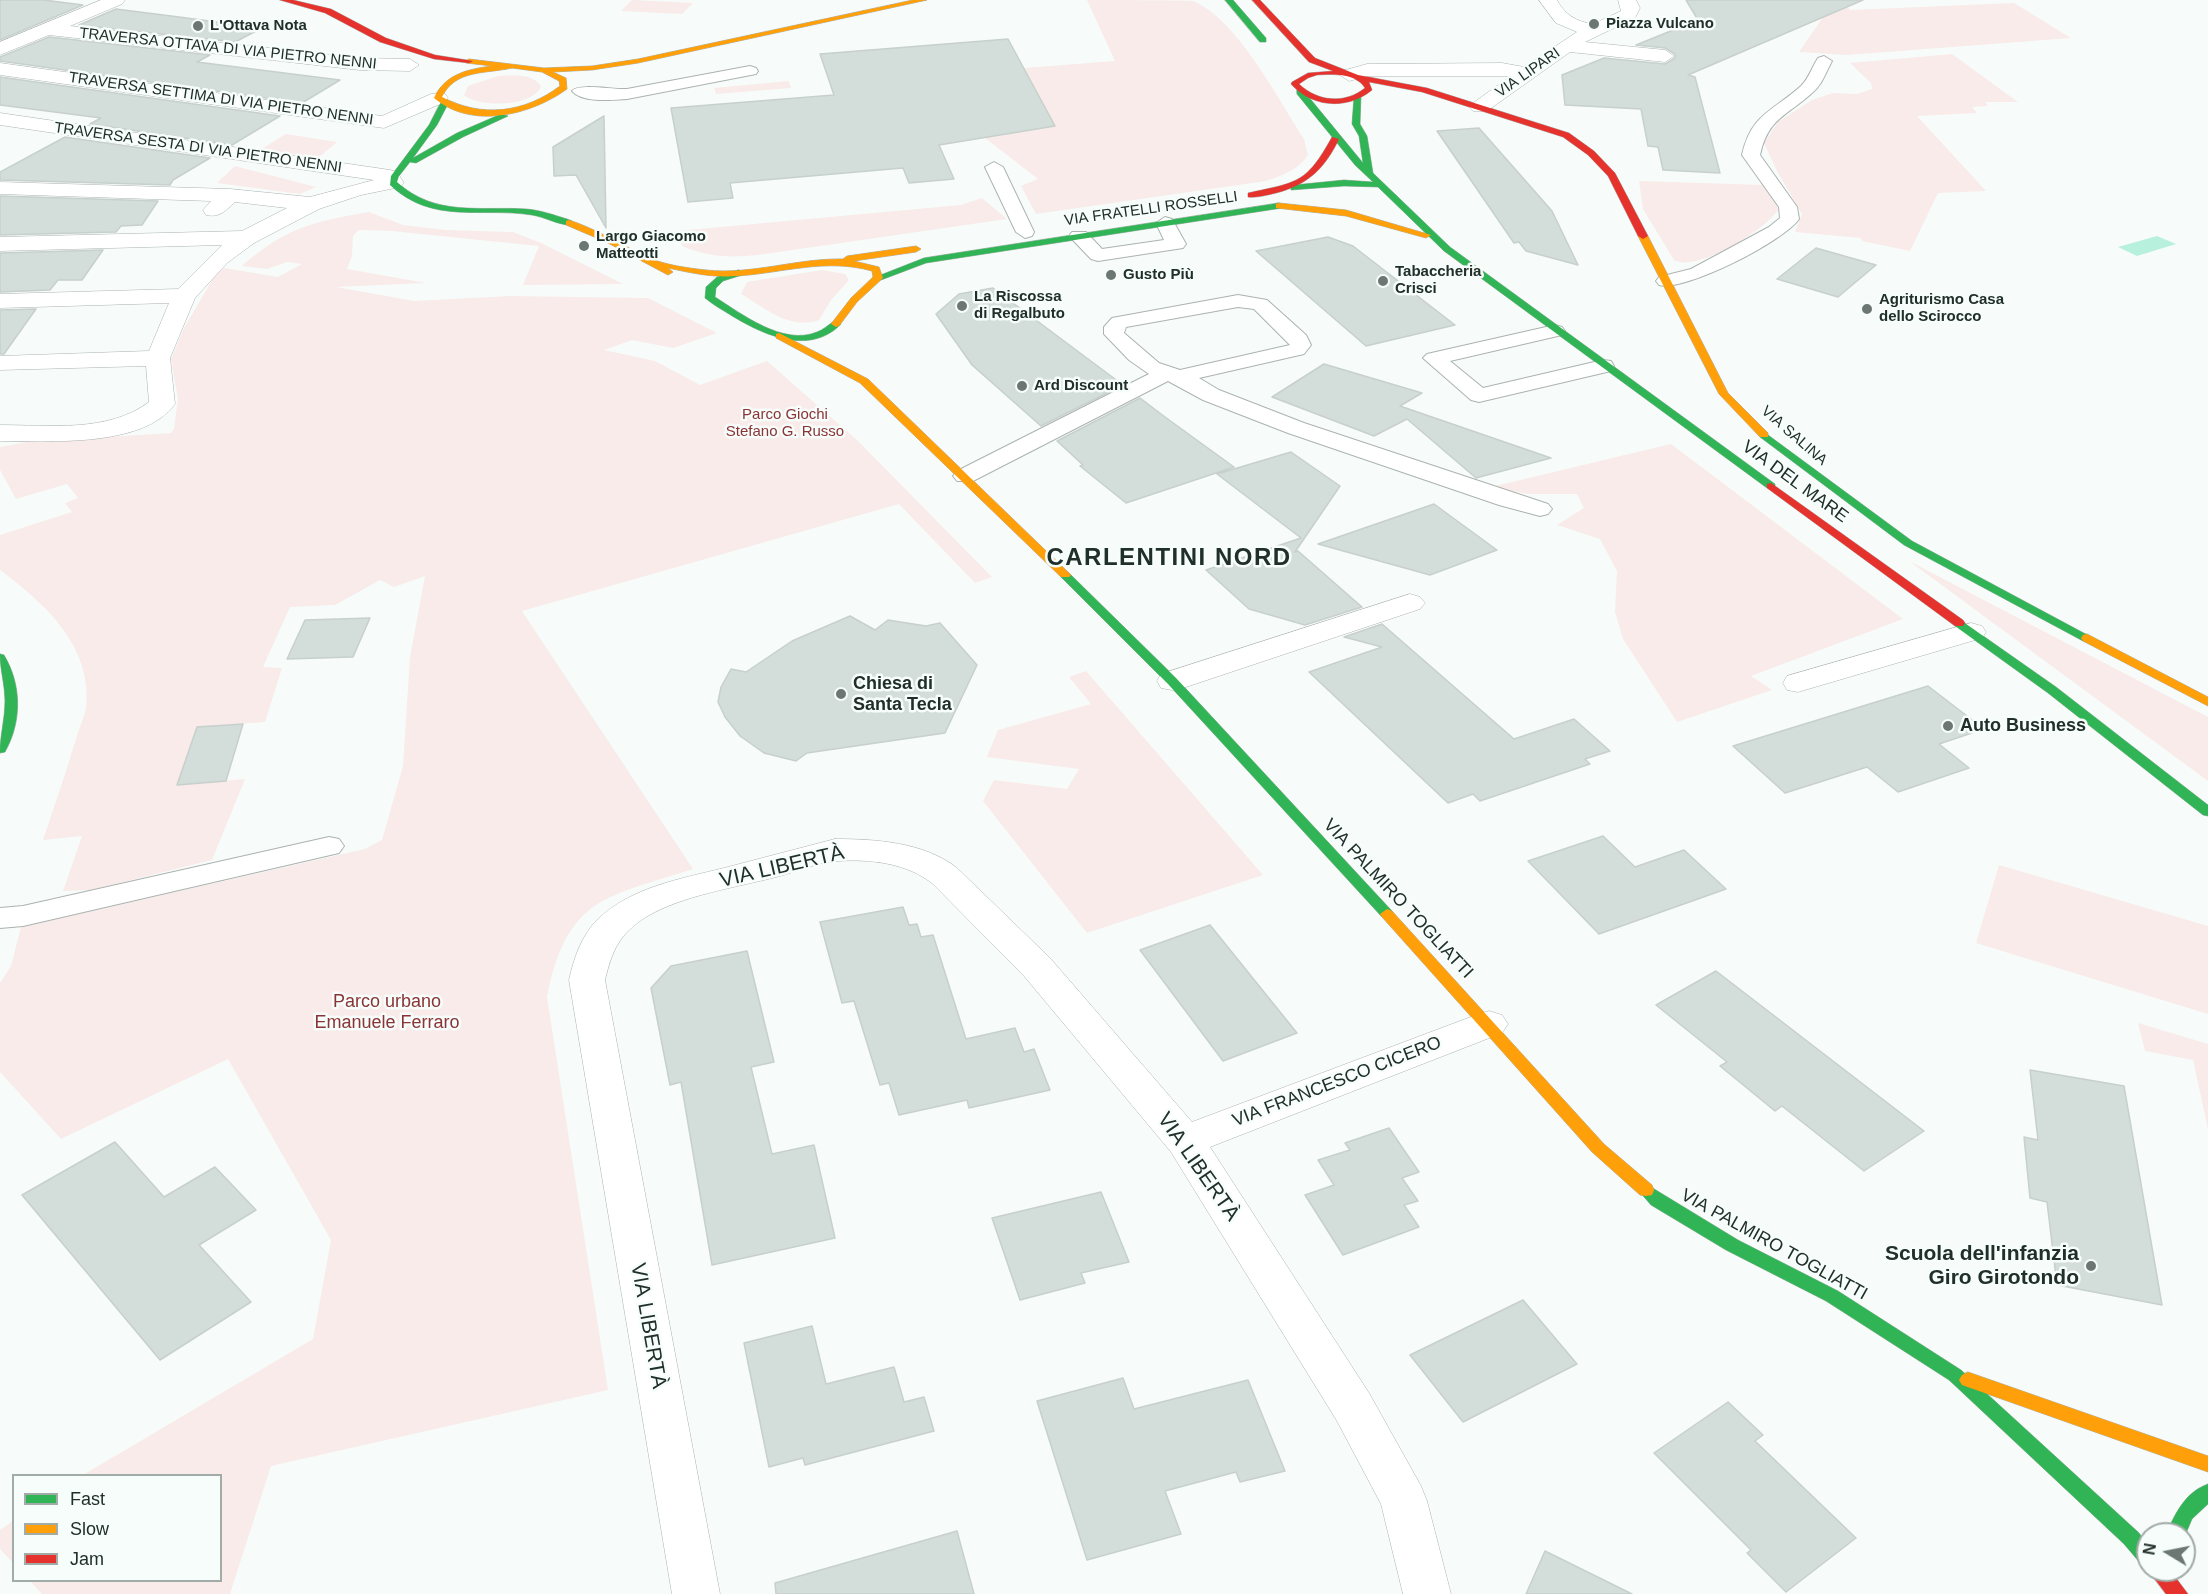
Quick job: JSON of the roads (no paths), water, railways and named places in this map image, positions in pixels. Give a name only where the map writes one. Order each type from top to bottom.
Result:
[{"type":"street","points":[[0,49],[116,0]]},
{"type":"street","points":[[284,0],[328,11],[384,40],[441,59],[543,70],[586,71],[633,63],[923,0]]},
{"type":"street","points":[[1257,0],[1312,60],[1368,84],[1369,88],[1361,96],[1356,124],[1363,136],[1369,172]]},
{"type":"street","points":[[1548,0],[1571,38],[1665,56]]},
{"type":"street","name":"VIA LIPARI","points":[[1471,105],[1527,73],[1571,38],[1598,30],[1629,14],[1631,8],[1628,0]]},
{"type":"street","points":[[1228,1],[1271,50]]},
{"type":"street","name":"TRAVERSA OTTAVA DI VIA PIETRO NENNI","points":[[47,29],[360,64],[430,86]]},
{"type":"street","points":[[0,433],[100,430],[130,424],[153,414],[162,404],[159,358],[184,296],[219,258],[246,238],[311,204],[398,175],[460,135],[520,109],[754,35]]},
{"type":"street","points":[[384,40],[430,86],[469,111],[520,109]]},
{"type":"street","points":[[430,86],[444,84],[471,72],[509,67]]},
{"type":"street","name":"TRAVERSA SETTIMA DI VIA PIETRO NENNI","points":[[0,69],[384,122],[430,86]]},
{"type":"street","points":[[1349,75],[1367,70],[1502,69],[1527,73]]},
{"type":"street","points":[[543,70],[563,80],[564,87],[547,101]]},
{"type":"street","points":[[1297,82],[1320,73],[1349,75],[1424,90],[1471,105]]},
{"type":"street","points":[[1297,82],[1334,100],[1361,96],[1419,97],[1471,105]]},
{"type":"street","name":"VIA DEL MARE","points":[[1297,82],[1335,139],[1429,236],[1603,366],[2052,690],[2208,812]]},
{"type":"street","points":[[430,86],[395,189],[431,207],[544,214],[579,226],[649,261],[710,298],[864,381]]},
{"type":"street","name":"VIA SALINA","points":[[1471,105],[1566,135],[1591,153],[1612,175],[1724,394],[1772,444],[1847,501],[1908,543],[2208,702]]},
{"type":"street","name":"TRAVERSA SESTA DI VIA PIETRO NENNI","points":[[0,119],[398,175]]},
{"type":"street","name":"VIA FRATELLI ROSSELLI","points":[[1239,196],[1281,190],[1307,179],[1322,168],[1335,139]]},
{"type":"street","points":[[0,183],[34,188]]},
{"type":"street","points":[[1281,190],[1344,183],[1382,185]]},
{"type":"street","points":[[1281,207],[1356,195],[1382,185]]},
{"type":"street","points":[[0,188],[230,195],[311,204]]},
{"type":"street","points":[[185,239],[230,195]]},
{"type":"street","name":"VIA FRATELLI ROSSELLI","points":[[739,273],[1025,232],[1169,215],[1281,207],[1346,213],[1429,236]]},
{"type":"street","name":"VIA FRATELLI ROSSELLI","points":[[878,278],[924,261],[1079,236]]},
{"type":"street","points":[[0,244],[246,238]]},
{"type":"street","points":[[779,336],[805,338],[824,334],[843,318],[855,299],[878,278],[876,269],[847,259]]},
{"type":"street","points":[[649,261],[697,272],[739,273]]},
{"type":"street","points":[[710,298],[711,286],[720,279],[739,273]]},
{"type":"street","points":[[0,301],[184,296]]},
{"type":"street","points":[[841,337],[843,318]]},
{"type":"street","points":[[850,354],[864,381]]},
{"type":"street","points":[[0,363],[159,358]]},
{"type":"street","name":"VIA PALMIRO TOGLIATTI","points":[[864,381],[965,476],[1172,681],[1489,1024],[1598,1148],[1657,1200],[1732,1245],[1832,1296],[1955,1375]]},
{"type":"street","points":[[1172,681],[1410,603]]},
{"type":"street","points":[[1798,683],[1971,632]]},
{"type":"street","points":[[0,658],[10,675],[15,705],[0,749]]},
{"type":"street","name":"VIA LIBERTÀ","points":[[696,1594],[587,980],[594,951],[609,929],[633,909],[664,895],[835,850],[868,850],[931,866],[945,876],[1036,967],[1185,1141],[1353,1407],[1404,1501],[1427,1594]]},
{"type":"street","name":"VIA FRANCESCO CICERO","points":[[1185,1141],[1489,1024]]},
{"type":"street","points":[[1955,1375],[2208,1464]]},
{"type":"street","points":[[1955,1375],[2136,1544]]},
{"type":"street","points":[[2181,1522],[2185,1513],[2208,1492]]},
{"type":"street","points":[[2168,1582],[2178,1594]]},
{"type":"lane","points":[[1666,281],[1698,273],[1776,231],[1790,219],[1788,207],[1751,155],[1754,134],[1769,116],[1809,88],[1824,61]]},
{"type":"lane","points":[[580,91],[627,94],[750,71]]},
{"type":"lane","points":[[994,167],[1025,232]]},
{"type":"lane","points":[[1079,236],[1098,255],[1176,244],[1169,215]]},
{"type":"lane","points":[[965,476],[1172,375],[1297,351],[1301,345],[1299,339],[1260,304],[1250,301],[1119,322],[1114,327],[1114,334],[1148,367],[1172,375],[1211,395],[1296,428],[1507,500],[1540,509]]},
{"type":"lane","points":[[1555,331],[1434,358],[1479,395],[1603,366]]},
{"type":"lane","points":[[0,918],[22,916],[329,846]]},
{"type":"place","name":"Piazza Vulcano","points":[[1594,24]]},
{"type":"place","name":"L'Ottava Nota","points":[[198,26]]},
{"type":"place","name":"Largo Giacomo Matteotti","points":[[584,246]]},
{"type":"place","name":"Gusto Più","points":[[1111,275]]},
{"type":"place","name":"Tabaccheria Crisci","points":[[1383,281]]},
{"type":"place","name":"La Riscossa di Regalbuto","points":[[962,306]]},
{"type":"place","name":"Agriturismo Casa dello Scirocco","points":[[1867,309]]},
{"type":"place","name":"Ard Discount","points":[[1022,386]]},
{"type":"place","name":"Chiesa di Santa Tecla","points":[[841,694]]},
{"type":"place","name":"Auto Business","points":[[1948,726]]},
{"type":"place","name":"Scuola dell'infanzia Giro Girotondo","points":[[2091,1266]]},
{"type":"district","name":"CARLENTINI NORD","points":[[1169,558]]},
{"type":"park label","name":"Parco Giochi Stefano G. Russo","points":[[785,424]]},
{"type":"park label","name":"Parco urbano Emanuele Ferraro","points":[[387,1012]]}]
